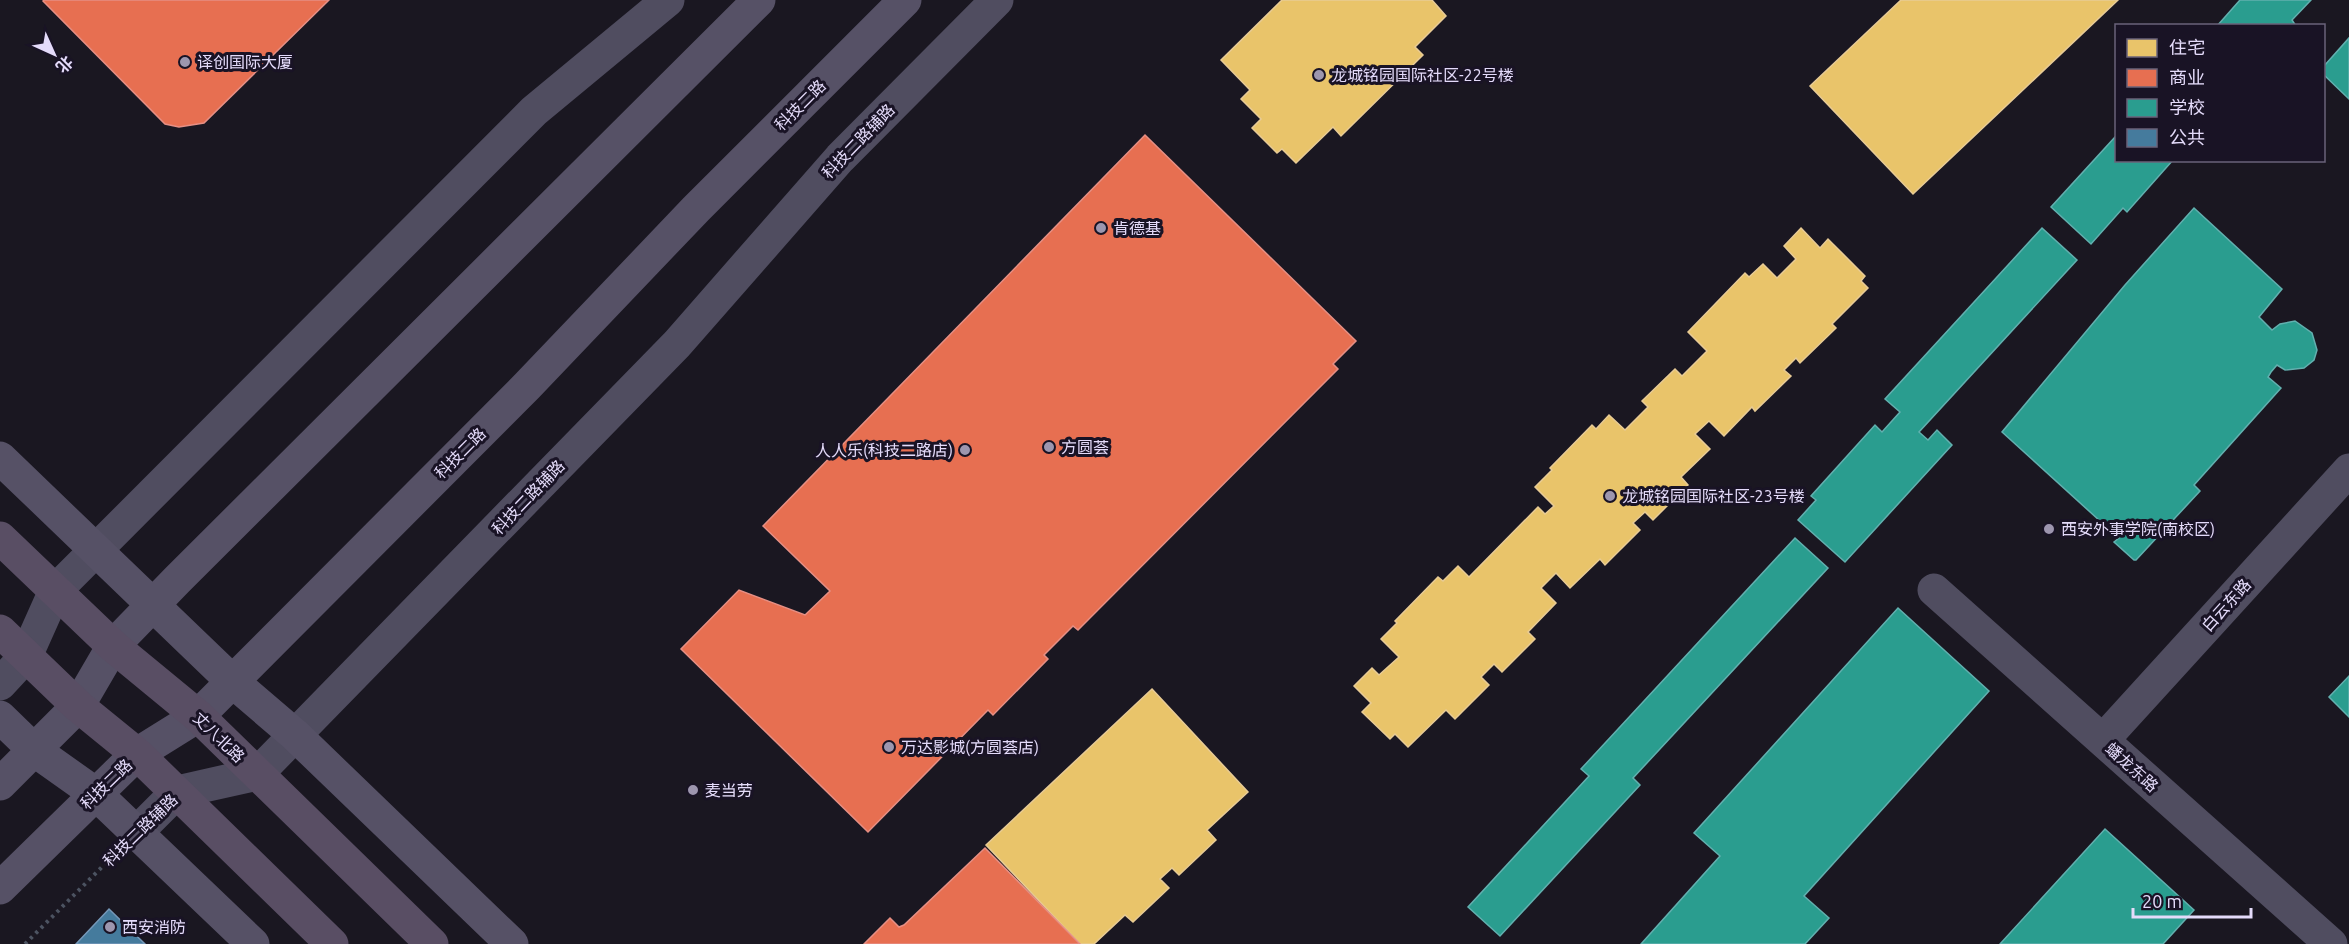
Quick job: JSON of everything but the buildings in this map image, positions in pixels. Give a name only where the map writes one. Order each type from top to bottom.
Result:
[{"type":"main road","points":[[0,784],[78,706],[113,646],[153,604],[759,0]]},
{"type":"main road","name":"科技二路","points":[[0,888],[137,754],[198,716],[589,323],[696,209],[905,0]]},
{"type":"main road","points":[[0,458],[232,682],[295,735],[512,944]]},
{"type":"main road","name":"丈八北路","points":[[0,538],[113,646],[198,716],[432,944]]},
{"type":"main road","points":[[0,631],[78,706],[137,754],[332,944]]},
{"type":"main road","points":[[0,717],[34,750],[96,794],[253,944]]},
{"type":"street","points":[[0,684],[26,656],[55,591],[534,111],[668,0]]},
{"type":"street","name":"科技二路辅路","points":[[137,832],[177,792],[257,774],[677,344],[840,158],[997,0]]},
{"type":"street","name":"白云东路","points":[[2103,740],[2349,470]]},
{"type":"street","name":"蟠龙东路","points":[[1934,590],[2331,944]]},
{"type":"path","name":"科技二路辅路","points":[[25,944],[137,832]]},
{"type":"place","name":"译创国际大厦","points":[[185,62]]},
{"type":"place","name":"龙城铭园国际社区-22号楼","points":[[1319,75]]},
{"type":"place","name":"肯德基","points":[[1101,228]]},
{"type":"place","name":"方圆荟","points":[[1049,447]]},
{"type":"place","name":"人人乐(科技二路店)","points":[[965,450]]},
{"type":"place","name":"龙城铭园国际社区-23号楼","points":[[1610,496]]},
{"type":"place","name":"西安外事学院(南校区)","points":[[2049,529]]},
{"type":"place","name":"万达影城(方圆荟店)","points":[[889,747]]},
{"type":"place","name":"麦当劳","points":[[693,790]]},
{"type":"place","name":"西安消防","points":[[110,927]]}]
